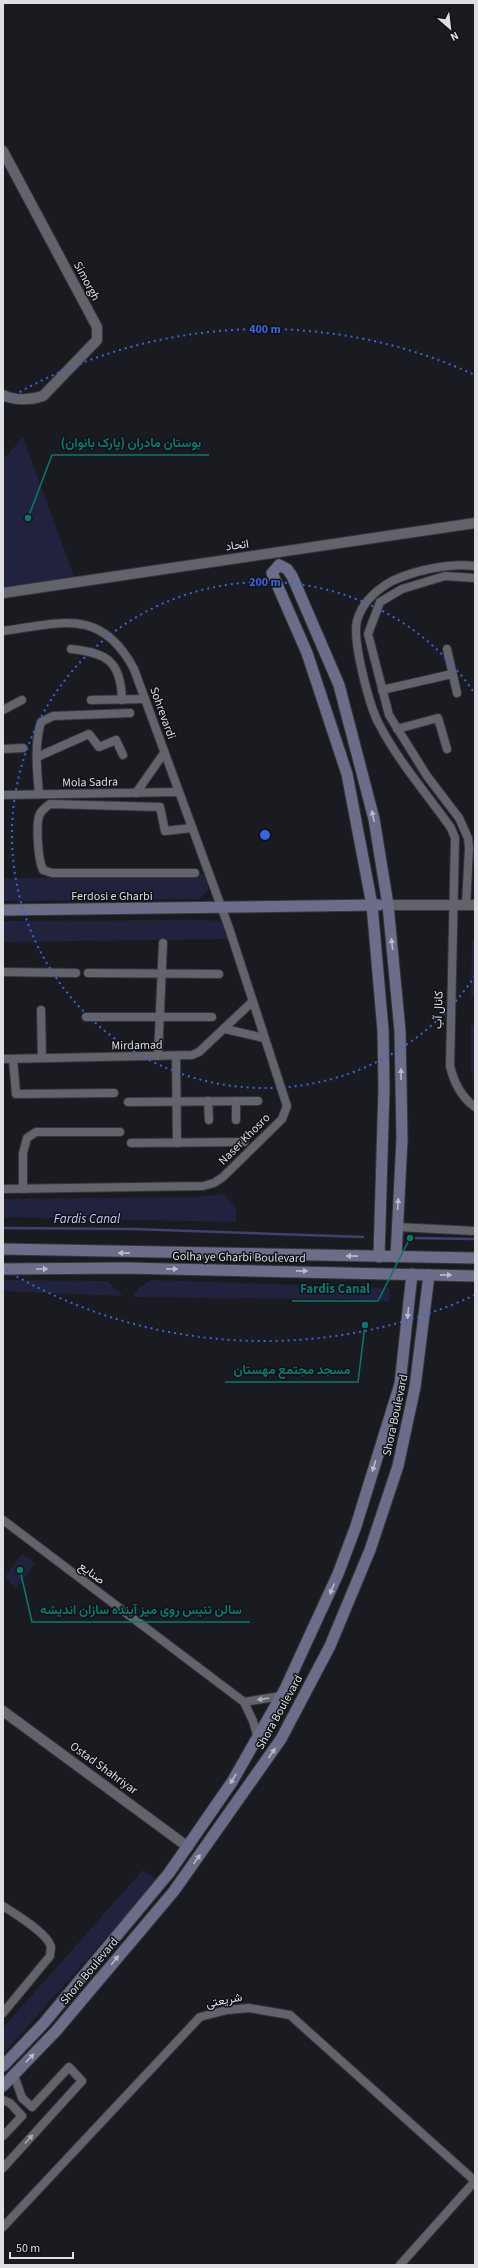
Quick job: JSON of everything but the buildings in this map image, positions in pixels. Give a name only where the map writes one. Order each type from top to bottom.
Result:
[{"type":"main road","points":[[379,1257],[384,1088],[382,1030],[372,905],[347,774],[307,653],[272,574],[279,565],[287,569],[292,576],[339,685],[374,819],[388,905],[400,1031],[402,1139],[396,1257]]},
{"type":"main road","name":"Ferdosi e Gharbi","points":[[3,910],[388,905]]},
{"type":"main road","points":[[381,1226],[388,1232],[397,1228]]},
{"type":"main road","name":"Golha ye Gharbi Boulevard","points":[[3,1249],[249,1255],[475,1258]]},
{"type":"main road","points":[[249,1255],[244,1261],[251,1270]]},
{"type":"main road","name":"Golha ye Gharbi Boulevard","points":[[3,1269],[126,1268],[475,1276]]},
{"type":"main road","name":"Shora Boulevard","points":[[3,2066],[44,2023],[151,1897],[188,1847],[258,1739],[281,1696],[338,1574],[356,1526],[400,1384],[412,1274]]},
{"type":"main road","name":"Shora Boulevard","points":[[3,2086],[56,2031],[174,1891],[281,1739],[330,1646],[370,1550],[398,1466],[416,1387],[429,1275]]},
{"type":"street","name":"Simorgh","points":[[3,151],[98,327],[96,340],[43,396],[15,399],[3,395]]},
{"type":"street","name":"اتحاد","points":[[3,593],[475,523]]},
{"type":"street","name":"کانال آب","points":[[475,566],[448,566],[401,577],[382,587],[366,602],[357,621],[357,644],[365,682],[377,722],[389,742],[451,828],[455,838],[450,1066],[454,1082],[467,1101],[475,1107]]},
{"type":"street","points":[[388,905],[472,906],[469,848],[464,828],[459,818],[427,776],[388,715],[368,634],[380,602],[402,589],[445,576],[475,578]]},
{"type":"street","name":"Sohrevardi","points":[[3,630],[62,623],[94,626],[116,642],[127,656],[145,699],[222,908]]},
{"type":"street","points":[[71,649],[96,653],[109,660],[118,671],[122,685],[122,700]]},
{"type":"street","points":[[447,649],[457,693]]},
{"type":"street","points":[[382,690],[452,674]]},
{"type":"street","points":[[92,700],[145,699]]},
{"type":"street","points":[[3,710],[22,700]]},
{"type":"street","points":[[38,794],[38,732],[41,722],[53,716],[130,713]]},
{"type":"street","points":[[397,729],[438,718],[447,749]]},
{"type":"street","points":[[37,757],[89,734],[99,747],[116,740],[123,755]]},
{"type":"street","points":[[3,749],[23,748]]},
{"type":"street","points":[[136,793],[164,753]]},
{"type":"street","name":"Mola Sadra","points":[[3,795],[178,792]]},
{"type":"street","points":[[192,828],[165,831],[160,807],[50,804],[43,809],[39,817],[40,862],[43,870],[52,874],[195,873]]},
{"type":"street","name":"Naser Khosro","points":[[3,1189],[203,1186],[214,1183],[223,1177],[277,1124],[287,1110],[286,1102],[222,908]]},
{"type":"street","points":[[158,1056],[163,943]]},
{"type":"street","points":[[3,972],[76,972]]},
{"type":"street","points":[[88,973],[219,974]]},
{"type":"street","name":"Mirdamad","points":[[3,1059],[192,1055],[199,1052],[252,1002]]},
{"type":"street","points":[[42,1010],[42,1058]]},
{"type":"street","points":[[86,1017],[212,1017]]},
{"type":"street","points":[[225,1029],[264,1038]]},
{"type":"street","points":[[176,1056],[177,1143]]},
{"type":"street","points":[[14,1059],[16,1094],[114,1092]]},
{"type":"street","points":[[208,1101],[209,1120]]},
{"type":"street","points":[[236,1101],[236,1120]]},
{"type":"street","points":[[128,1102],[258,1101]]},
{"type":"street","points":[[23,1189],[23,1153],[26,1138],[36,1132],[120,1132]]},
{"type":"street","points":[[131,1143],[244,1142]]},
{"type":"street","points":[[397,1228],[475,1231]]},
{"type":"street","name":"صنایع","points":[[3,1520],[244,1702]]},
{"type":"street","points":[[258,1739],[253,1721],[244,1702],[281,1696]]},
{"type":"street","points":[[3,1724],[6,1713]]},
{"type":"street","name":"Ostad Shahriyar","points":[[6,1713],[188,1847]]},
{"type":"street","points":[[3,1906],[39,1932],[46,1938],[51,1947],[50,1956],[3,2013]]},
{"type":"street","name":"شریعتی","points":[[3,2227],[200,2017],[227,2010],[249,2008],[290,2014],[475,2181]]},
{"type":"street","points":[[3,2136],[69,2067],[82,2081],[3,2168]]},
{"type":"street","points":[[14,2075],[15,2082],[22,2098],[32,2107]]},
{"type":"street","points":[[3,2100],[10,2103],[22,2116]]},
{"type":"street","points":[[400,2265],[475,2181]]},
{"type":"shaded area","points":[[23,437],[74,577],[3,587],[3,460]]},
{"type":"shaded area","points":[[203,874],[208,883],[208,890],[199,899],[3,901],[3,879]]},
{"type":"shaded area","points":[[209,920],[223,922],[229,933],[229,939],[3,942],[3,921]]},
{"type":"shaded area","points":[[475,937],[475,993],[471,1000],[472,941]]},
{"type":"shaded area","points":[[471,1024],[475,1027],[475,1086],[471,1071]]},
{"type":"shaded area","points":[[223,1194],[236,1207],[236,1222],[3,1217],[3,1199],[196,1197]]},
{"type":"shaded area","points":[[3,1280],[107,1281],[123,1296],[3,1291]]},
{"type":"shaded area","points":[[151,1280],[389,1288],[390,1297],[388,1302],[381,1300],[347,1299],[133,1297],[138,1289]]},
{"type":"shaded area","points":[[22,1554],[35,1563],[16,1589],[5,1577]]},
{"type":"shaded area","points":[[143,1870],[157,1880],[3,2054],[3,2028]]},
{"type":"waterway","name":"Fardis Canal","points":[[3,1228],[133,1229],[363,1237]]},
{"type":"waterway","name":"Fardis Canal","points":[[410,1238],[475,1239]]},
{"type":"place","name":"بوستان مادران (پارک بانوان)","points":[[28,518]]},
{"type":"place","name":"Fardis Canal","points":[[410,1238]]},
{"type":"place","name":"مسجد مجتمع مهستان","points":[[365,1325]]},
{"type":"place","name":"سالن تنیس روی میز آینده سازان اندیشه","points":[[20,1570]]}]
